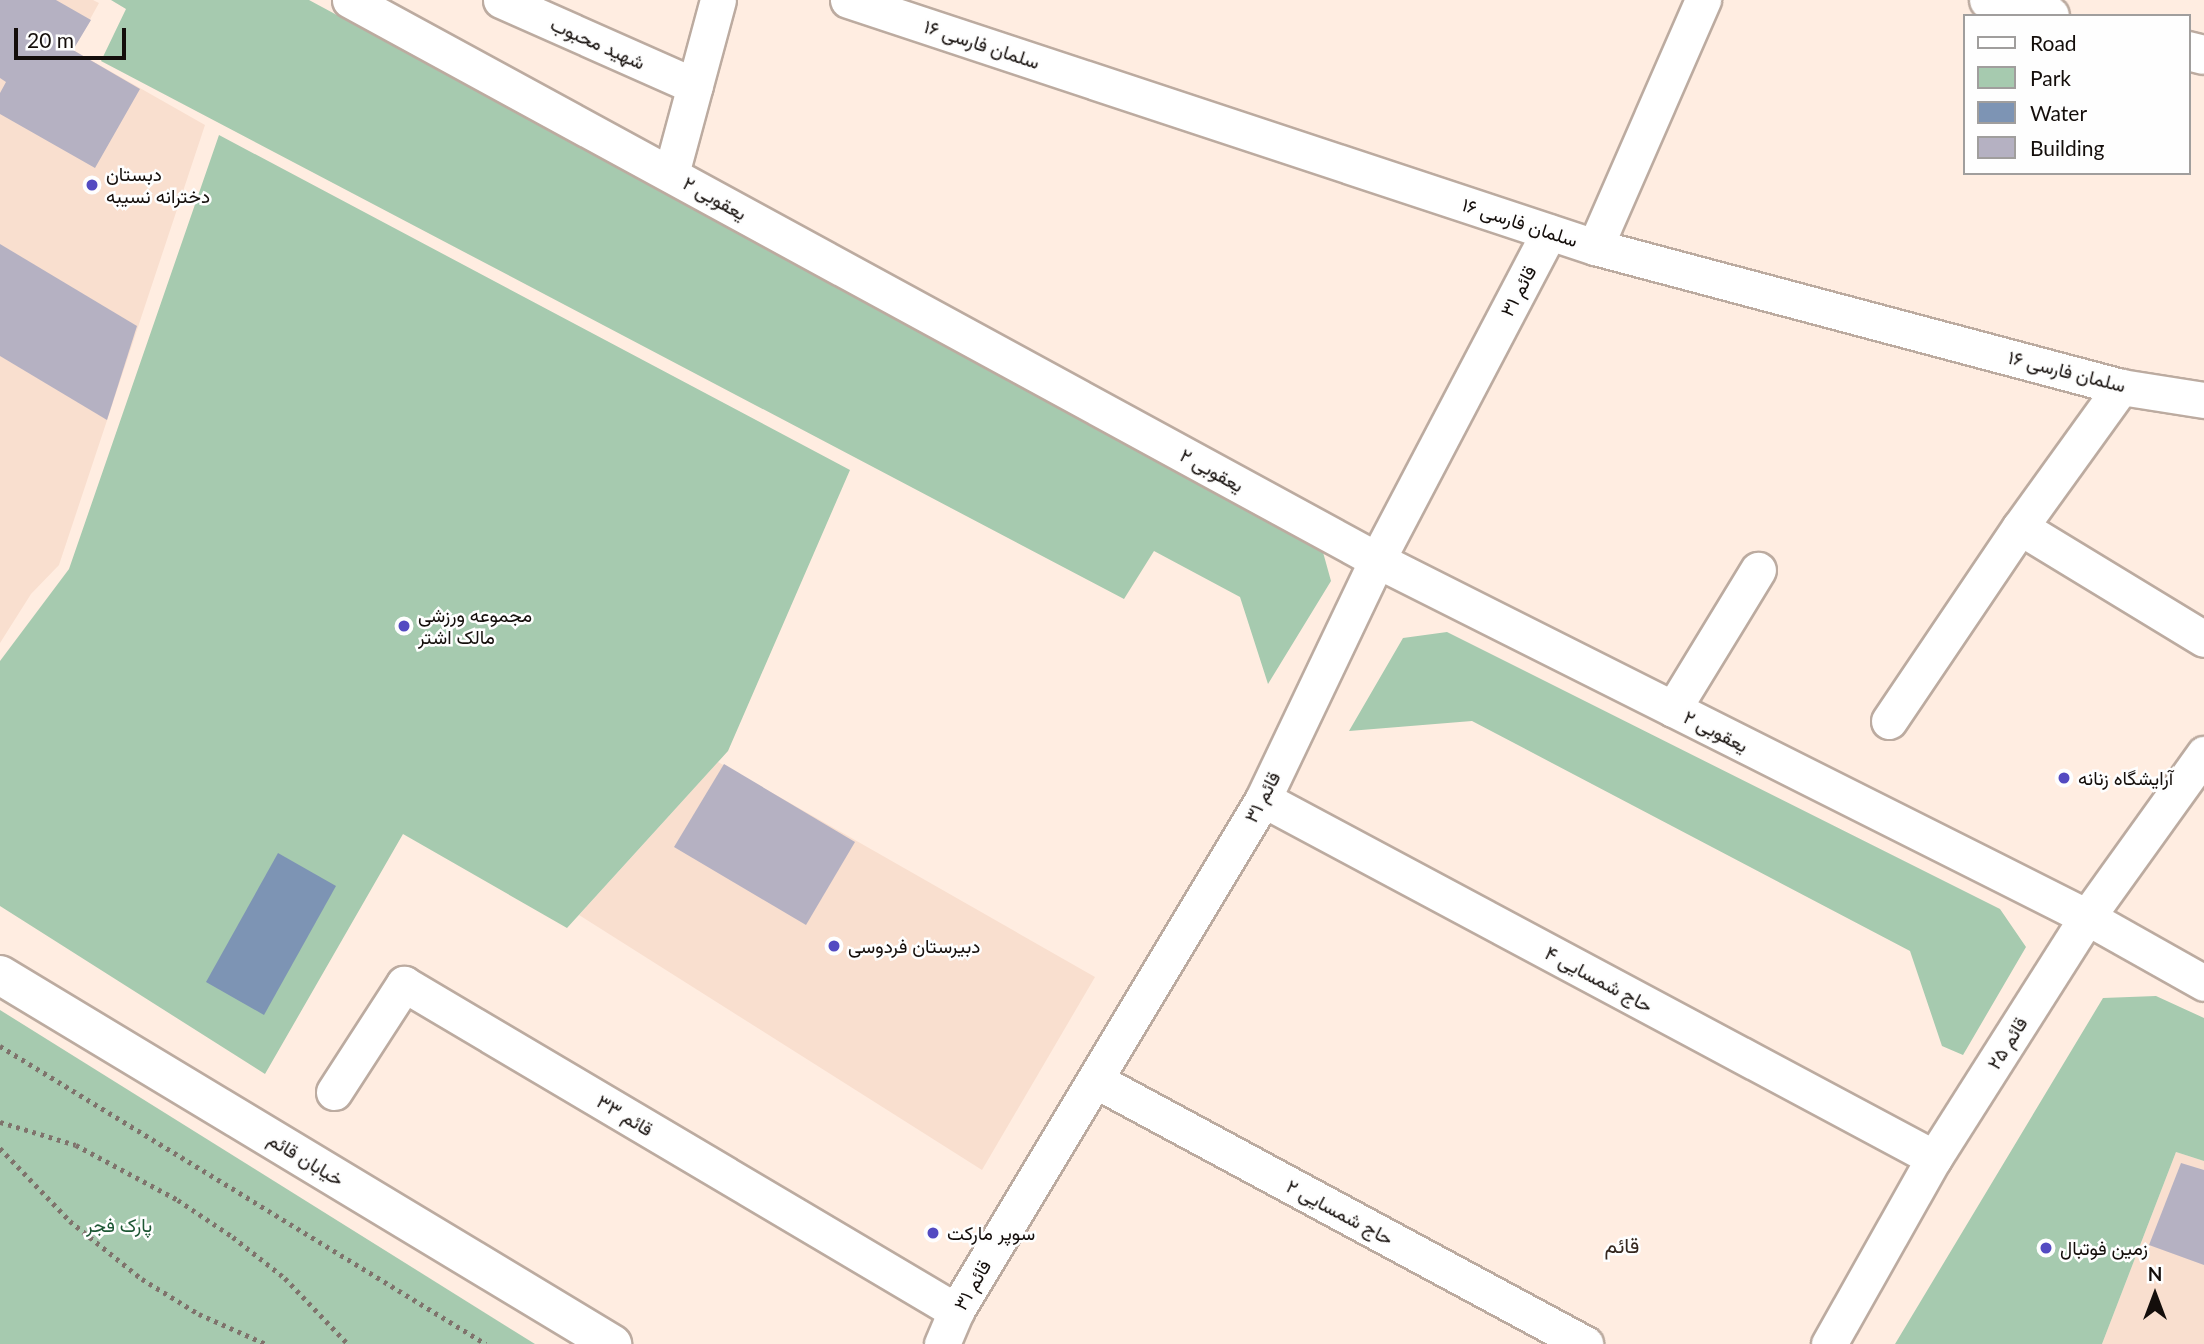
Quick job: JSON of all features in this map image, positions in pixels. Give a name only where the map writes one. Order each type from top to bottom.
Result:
[{"type":"street","name":"یعقوبی ۲","points":[[350,0],[1377,560],[2087,917],[2204,984]]},
{"type":"street","name":"شهید محبوب","points":[[501,0],[695,86]]},
{"type":"street","points":[[671,174],[718,0]]},
{"type":"street","name":"سلمان فارسی ۱۶","points":[[848,0],[1595,247],[2121,387],[2204,400]]},
{"type":"street","points":[[1595,247],[1703,0]]},
{"type":"street","points":[[1989,0],[2042,14]]},
{"type":"street","name":"قائم ۳۱","points":[[942,1344],[956,1311],[1263,799],[1377,560],[1549,232]]},
{"type":"street","points":[[1889,721],[2020,527],[2121,387]]},
{"type":"street","points":[[2020,527],[2204,639]]},
{"type":"street","points":[[1673,709],[1758,570]]},
{"type":"street","name":"قائم ۲۵","points":[[1829,1344],[1934,1158],[2087,917],[2204,754]]},
{"type":"street","name":"حاج شمسایی ۴","points":[[1263,799],[1934,1158]]},
{"type":"street","name":"خیابان قائم","points":[[0,975],[611,1344]]},
{"type":"street","name":"قائم ۳۳","points":[[334,1092],[404,984],[956,1311]]},
{"type":"street","name":"حاج شمسایی ۲","points":[[1095,1080],[1585,1344]]},
{"type":"path","points":[[0,1046],[486,1344]]},
{"type":"path","points":[[0,1122],[76,1145],[178,1200],[233,1237],[285,1278],[348,1344]]},
{"type":"path","points":[[0,1148],[70,1221],[142,1279],[200,1314],[266,1344]]},
{"type":"shaded area","points":[[0,0],[93,0],[99,3],[73,50],[205,125],[59,565],[31,594],[0,643]]},
{"type":"shaded area","name":"دبیرستان فردوسی","points":[[718,762],[1095,977],[982,1170],[579,915]]},
{"type":"shaded area","points":[[2176,1152],[2204,1161],[2204,1344],[2102,1344]]},
{"type":"green space","points":[[111,0],[309,0],[1321,545],[1331,581],[1268,684],[1240,597],[1154,551],[1124,599],[101,61],[126,9]]},
{"type":"green space","name":"مجموعه ورزشی مالک اشتر","points":[[219,135],[850,470],[728,751],[567,928],[403,834],[265,1074],[0,906],[0,661],[69,569]]},
{"type":"green space","points":[[1447,632],[2000,909],[2026,947],[1963,1055],[1942,1046],[1910,951],[1472,721],[1349,731],[1403,638]]},
{"type":"green space","name":"زمین فوتبال","points":[[2156,996],[2204,1018],[2204,1161],[2176,1152],[2102,1344],[1895,1344],[2103,998]]},
{"type":"green space","name":"پارک فجر","points":[[0,1010],[535,1344],[0,1344]]},
{"type":"water","points":[[278,853],[336,886],[264,1015],[206,982]]},
{"type":"building","points":[[0,0],[56,0],[91,20],[73,50],[140,89],[95,168],[0,114],[0,93],[6,82],[0,78]]},
{"type":"building","points":[[0,244],[137,326],[107,420],[0,356]]},
{"type":"building","points":[[724,764],[855,842],[806,925],[674,847]]},
{"type":"building","points":[[2181,1163],[2204,1170],[2204,1265],[2149,1245]]},
{"type":"place","name":"دبستان دخترانه نسیبه","points":[[92,185]]},
{"type":"place","name":"مجموعه ورزشی مالک اشتر","points":[[404,626]]},
{"type":"place","name":"آرایشگاه زنانه","points":[[2064,778]]},
{"type":"place","name":"دبیرستان فردوسی","points":[[834,946]]},
{"type":"place","name":"سوپر مارکت","points":[[933,1233]]},
{"type":"place","name":"زمین فوتبال","points":[[2046,1248]]},
{"type":"district","name":"قائم","points":[[1622,1245]]}]
